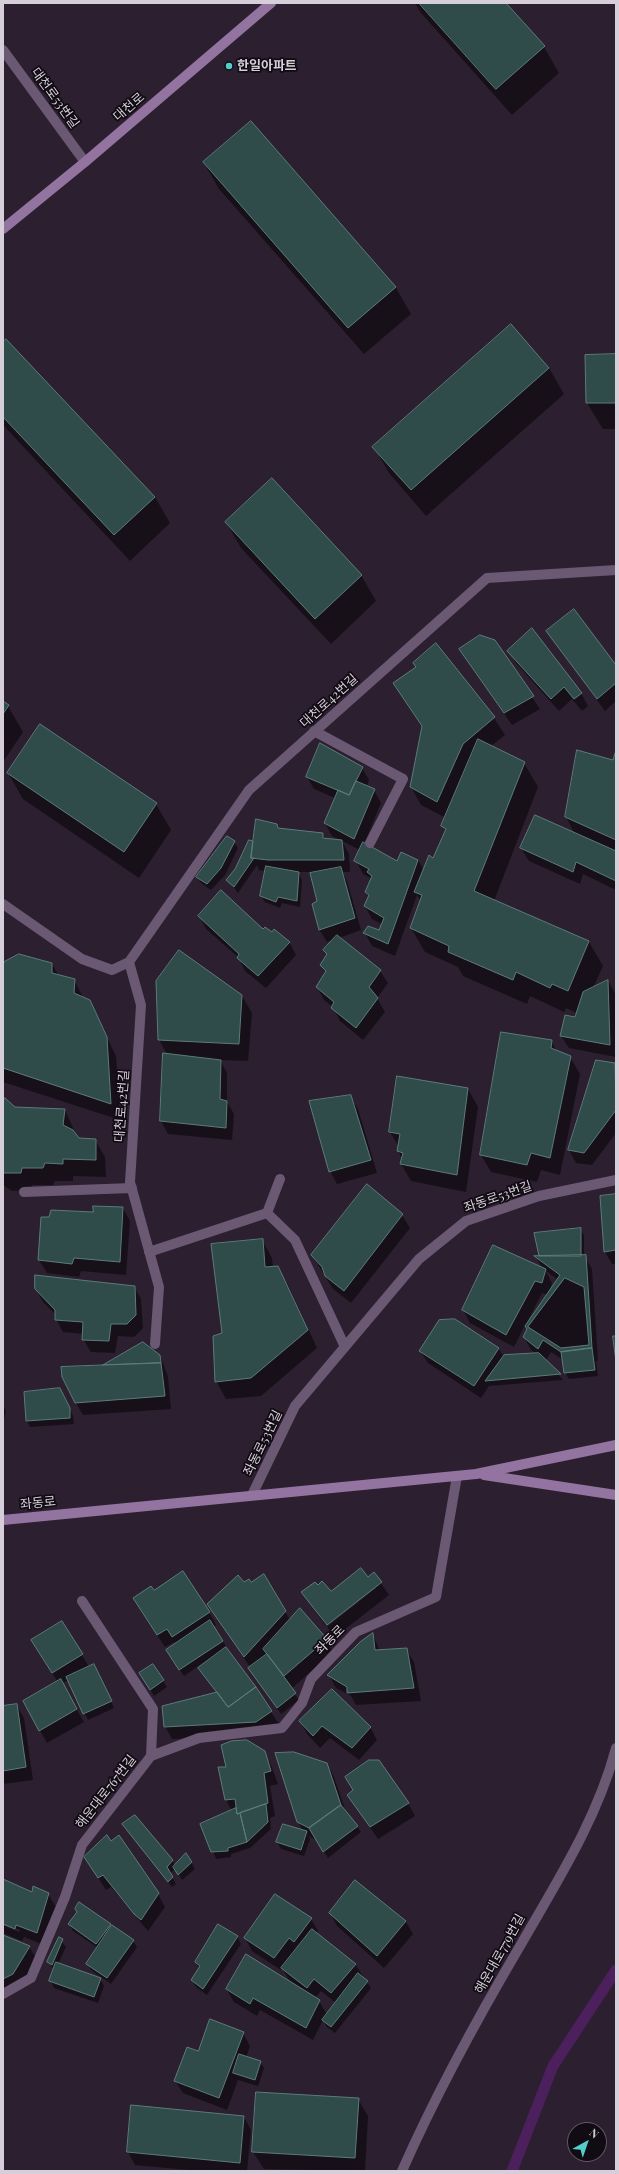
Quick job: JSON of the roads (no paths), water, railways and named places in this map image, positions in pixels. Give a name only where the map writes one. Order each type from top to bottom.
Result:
[{"type":"main road","name":"대천로","points":[[3,229],[85,162],[270,3]]},
{"type":"main road","name":"좌동로","points":[[3,1520],[476,1474],[616,1445]]},
{"type":"main road","name":"좌동로","points":[[476,1474],[616,1496]]},
{"type":"street","name":"대천로53번길","points":[[3,50],[85,162]]},
{"type":"street","name":"대천로42번길","points":[[149,1252],[130,1182],[141,1005],[129,962],[249,790],[487,578],[616,570]]},
{"type":"street","points":[[314,731],[404,779],[370,843]]},
{"type":"street","points":[[3,904],[82,959],[112,970],[129,962]]},
{"type":"street","points":[[267,1213],[280,1179]]},
{"type":"street","name":"좌동로53번길","points":[[252,1495],[295,1406],[419,1259],[466,1221],[539,1196],[616,1180]]},
{"type":"street","points":[[24,1192],[132,1188]]},
{"type":"street","points":[[155,1344],[158,1287],[149,1252],[267,1213]]},
{"type":"street","points":[[267,1213],[295,1240],[345,1347]]},
{"type":"street","name":"좌동로","points":[[150,1756],[199,1738],[282,1728],[302,1703],[311,1679],[356,1632],[436,1597],[457,1476]]},
{"type":"street","name":"해운대로767번길","points":[[3,1994],[31,1978],[65,1897],[82,1845],[150,1756],[152,1709],[82,1601]]},
{"type":"street","name":"해운대로779번길","points":[[402,2171],[420,2130],[503,1976],[576,1848],[600,1796],[616,1748]]},
{"type":"waterway","points":[[512,2171],[553,2066],[616,1970]]},
{"type":"place","name":"한일아파트","points":[[229,66]]}]
